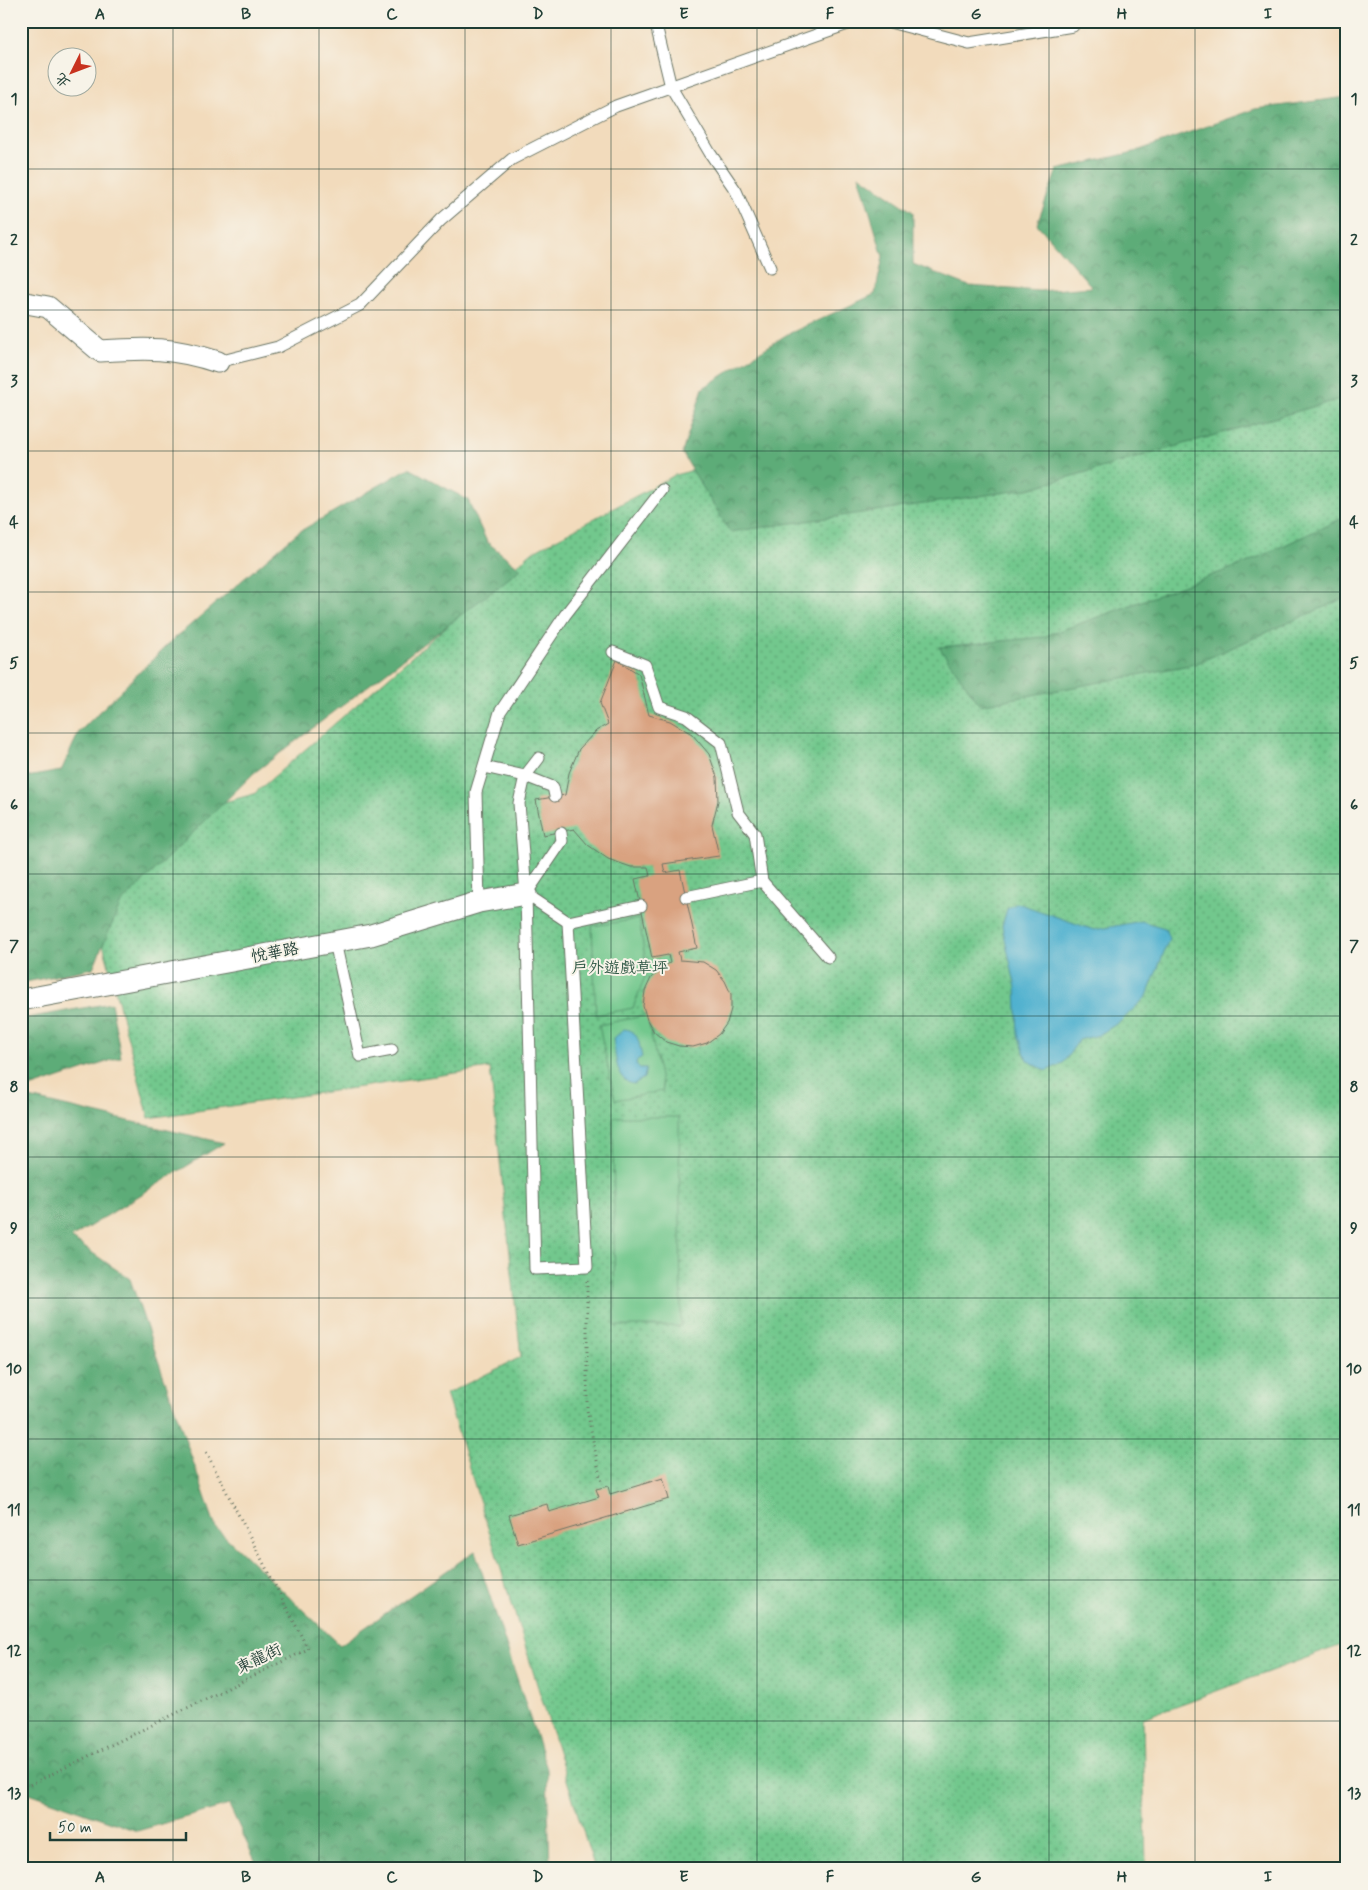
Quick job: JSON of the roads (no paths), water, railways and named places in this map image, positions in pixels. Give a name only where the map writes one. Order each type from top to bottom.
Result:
[{"type":"street","points":[[21,302],[48,307],[100,351],[144,348],[186,352],[218,362]]},
{"type":"street","name":"悅華路","points":[[21,1000],[335,942],[371,934],[480,902],[526,894]]},
{"type":"lane","points":[[655,21],[671,87],[710,153],[736,191],[770,268]]},
{"type":"lane","points":[[218,362],[278,347],[360,305],[441,220],[512,159],[616,106],[856,21]]},
{"type":"lane","points":[[886,21],[969,43],[1073,26],[1072,21]]},
{"type":"lane","points":[[480,902],[476,792],[500,712],[565,615],[662,490]]},
{"type":"lane","points":[[612,652],[645,665],[659,707],[686,716],[721,742],[738,812],[755,834],[762,881],[828,958]]},
{"type":"lane","points":[[539,758],[525,776],[519,803],[526,894],[536,1269],[587,1268],[568,922]]},
{"type":"lane","points":[[484,767],[525,776],[553,787],[555,796]]},
{"type":"lane","points":[[526,894],[562,841],[561,833]]},
{"type":"lane","points":[[686,897],[762,881]]},
{"type":"lane","points":[[526,894],[568,922],[641,906]]},
{"type":"lane","points":[[335,942],[360,1056],[392,1050]]},
{"type":"water","points":[[1017,903],[1094,930],[1141,921],[1165,928],[1169,939],[1147,996],[1121,1021],[1099,1035],[1079,1040],[1063,1063],[1046,1071],[1027,1060],[1018,1034],[1016,988],[1002,926],[1007,909]]},
{"type":"water","points":[[624,1029],[633,1032],[639,1043],[642,1057],[637,1060],[636,1065],[640,1068],[646,1068],[644,1078],[634,1084],[623,1078],[616,1059],[613,1039]]},
{"type":"park label","name":"戶外遊戲草坪","points":[[620,968]]}]
